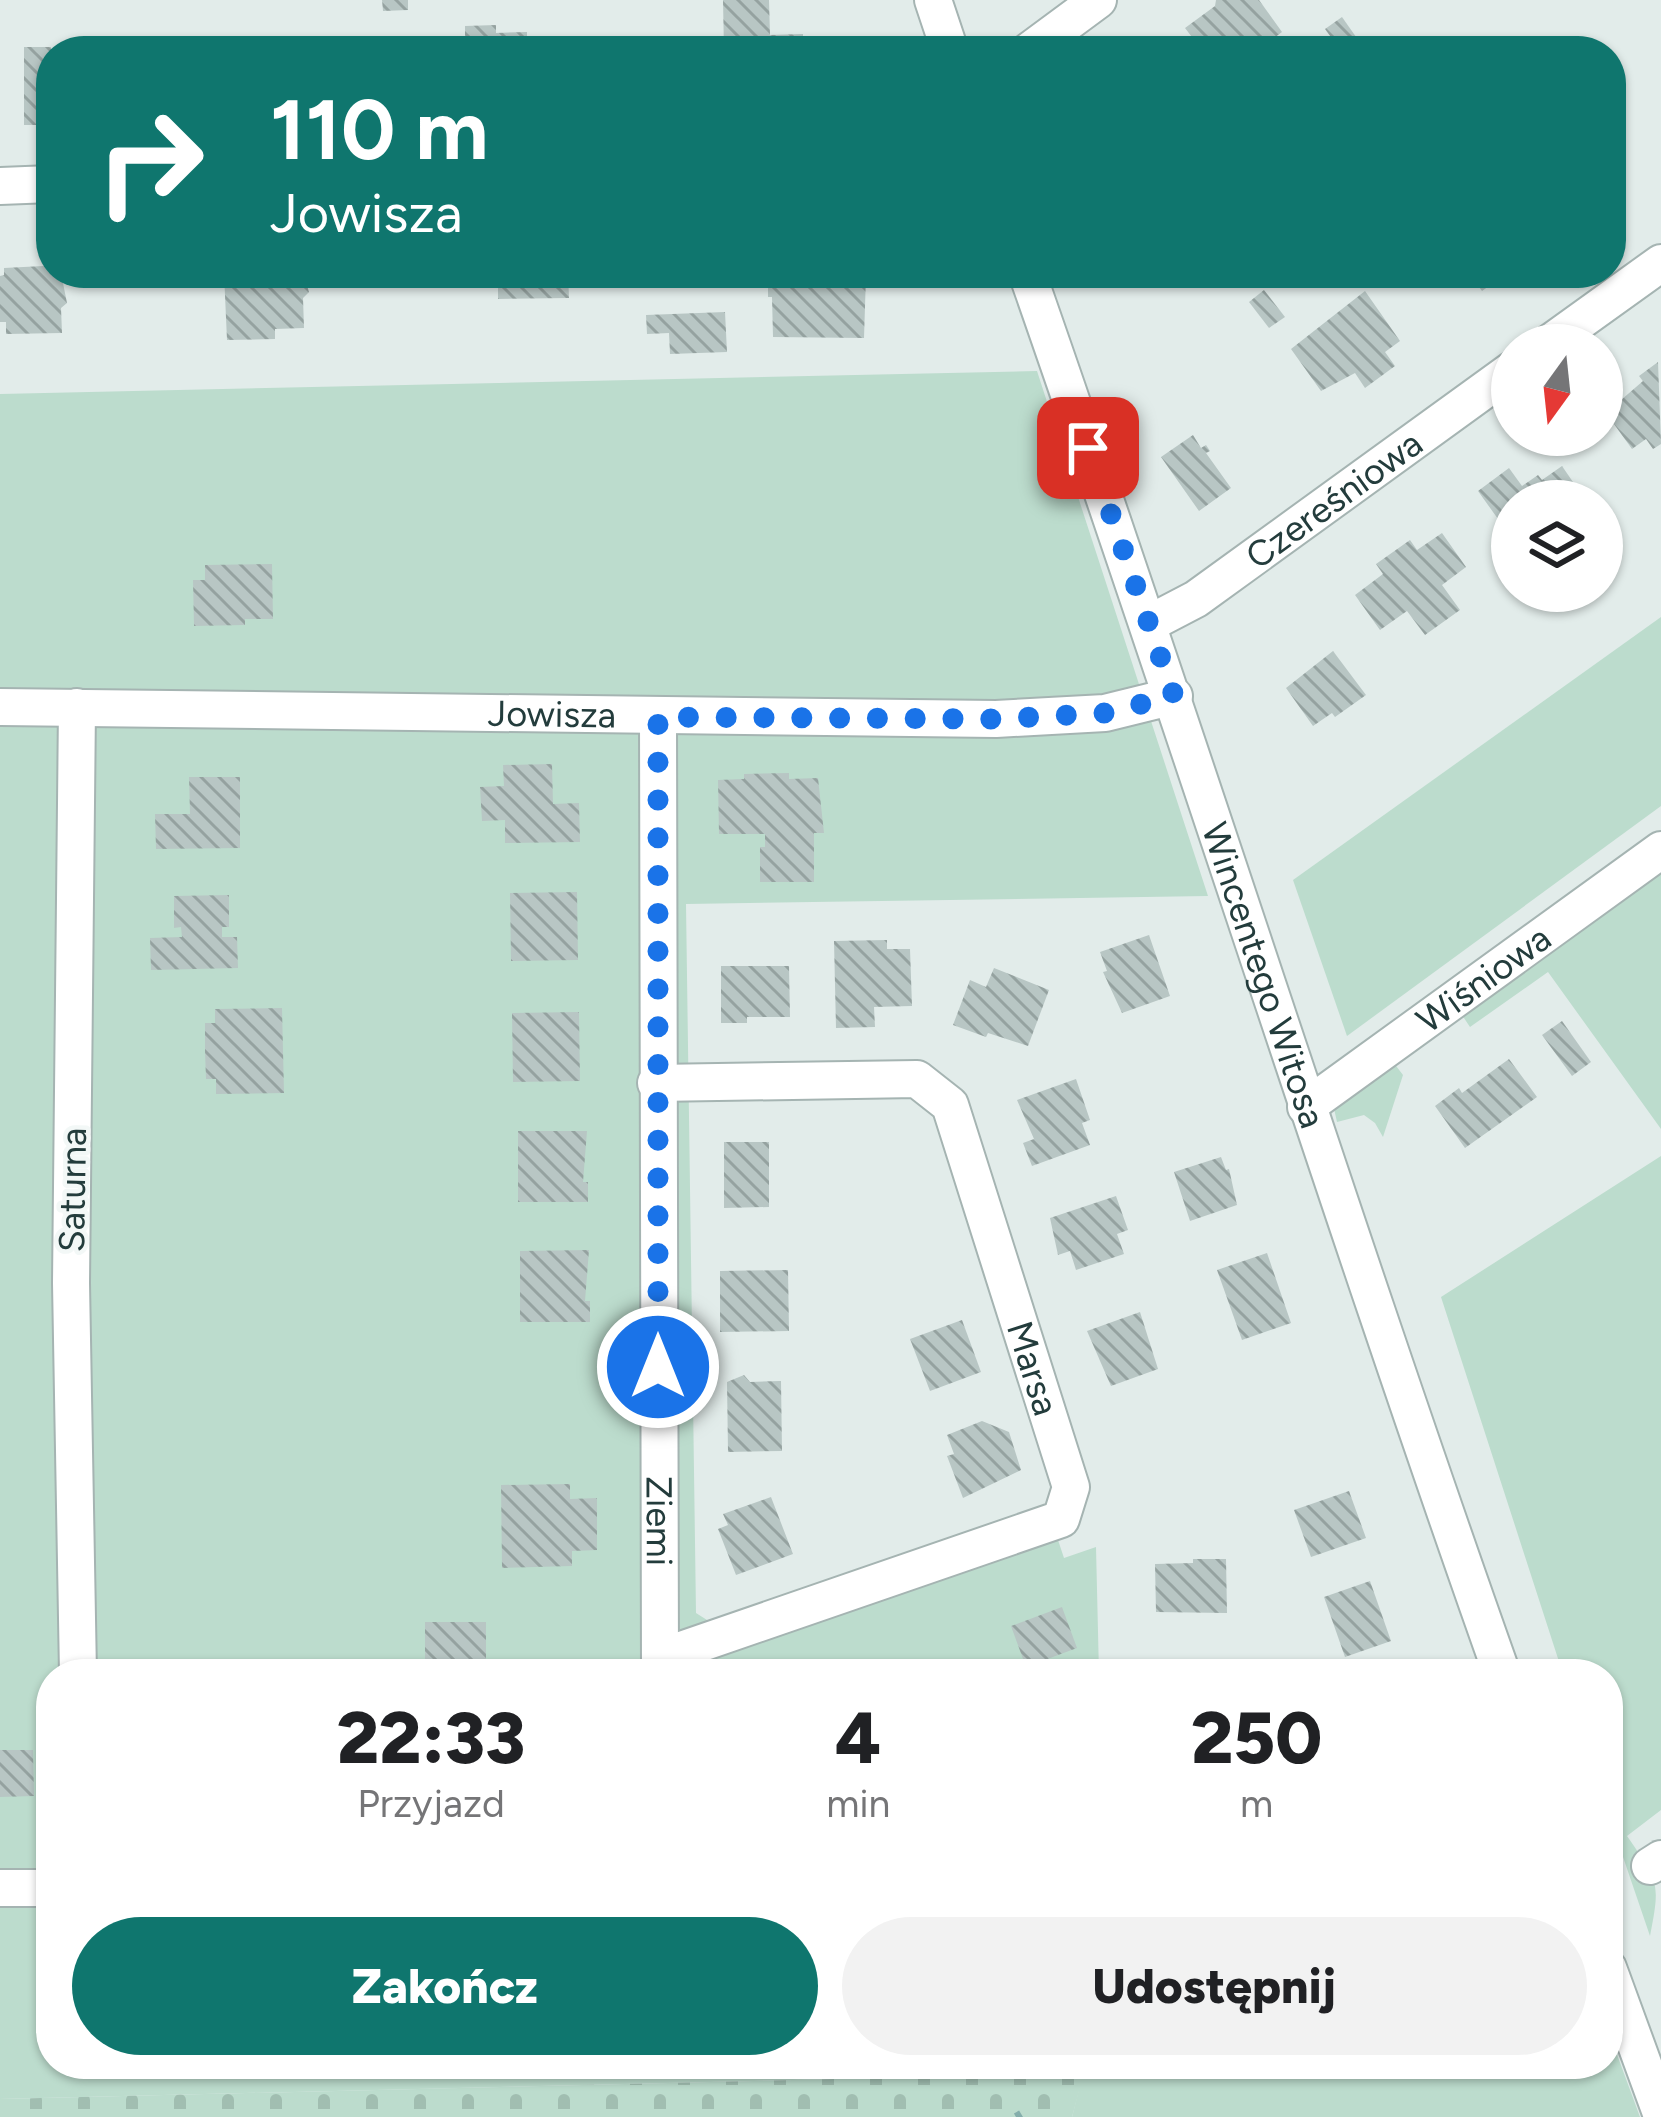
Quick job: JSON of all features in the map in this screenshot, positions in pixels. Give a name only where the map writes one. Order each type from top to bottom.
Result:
[{"type":"street","points":[[933,0],[945,36]]},
{"type":"street","points":[[1049,36],[1098,0]]},
{"type":"street","points":[[0,185],[36,184]]},
{"type":"street","points":[[1626,287],[1661,262]]},
{"type":"street","name":"Wincentego Witosa","points":[[1032,288],[1150,623],[1388,1355],[1497,1659]]},
{"type":"street","points":[[1576,324],[1625,288]]},
{"type":"street","name":"Czereśniowa","points":[[1150,623],[1196,599],[1491,385]]},
{"type":"street","name":"Jowisza","points":[[0,707],[996,719],[1105,713],[1174,696]]},
{"type":"street","name":"Saturna","points":[[77,707],[71,1283],[78,1659]]},
{"type":"street","name":"Ziemi","points":[[658,717],[661,1659]]},
{"type":"street","name":"Wiśniowa","points":[[1306,1107],[1661,850]]},
{"type":"street","name":"Marsa","points":[[656,1083],[917,1079],[950,1105],[1071,1486],[1061,1519],[677,1659]]},
{"type":"street","points":[[0,1888],[36,1888]]},
{"type":"street","points":[[1623,2009],[1661,2113]]},
{"type":"path","points":[[1016,2117],[1026,2111]]},
{"type":"green space","points":[[1037,371],[1208,896],[686,904],[696,1613],[718,1627],[1046,1504],[1064,1558],[1096,1547],[1099,1659],[36,1659],[36,2079],[833,2079],[0,2099],[0,394]]},
{"type":"green space","points":[[1661,617],[1661,806],[1347,1036],[1293,880]]},
{"type":"green space","points":[[1661,868],[1661,1129],[1548,972],[1470,1027],[1460,1012]]},
{"type":"green space","points":[[1393,1062],[1403,1075],[1383,1137],[1364,1115],[1337,1122],[1333,1104]]},
{"type":"green space","points":[[1661,1156],[1661,1810],[1627,1836],[1654,1882],[1650,1936],[1623,1857],[1623,1659],[1558,1659],[1441,1297]]},
{"type":"green space","points":[[1623,2071],[1640,2117],[1072,2117],[1082,2079],[1623,2079]]},
{"type":"green space","points":[[834,2079],[1082,2079],[1072,2117],[0,2117],[0,2099]]},
{"type":"building","points":[[382,0],[408,0],[408,10],[383,11]]},
{"type":"building","points":[[723,0],[769,0],[770,35],[803,34],[803,36],[724,36]]},
{"type":"building","points":[[1216,0],[1259,0],[1282,32],[1277,36],[1191,36],[1185,28],[1215,6]]},
{"type":"building","points":[[1342,17],[1355,36],[1330,36],[1325,29]]},
{"type":"building","points":[[496,25],[496,33],[527,32],[527,36],[465,36],[465,26]]},
{"type":"building","points":[[24,47],[36,47],[36,125],[24,125]]},
{"type":"building","points":[[36,266],[36,288],[64,288],[67,303],[61,308],[62,333],[6,334],[6,322],[0,322],[4,268]]},
{"type":"building","points":[[225,288],[308,288],[303,298],[304,328],[275,329],[275,339],[227,340]]},
{"type":"building","points":[[498,288],[569,288],[569,298],[498,299]]},
{"type":"building","points":[[768,288],[866,288],[864,338],[773,337],[772,297],[768,297]]},
{"type":"building","points":[[1264,290],[1285,317],[1269,328],[1249,302]]},
{"type":"building","points":[[1365,291],[1400,341],[1385,352],[1395,366],[1365,388],[1355,373],[1321,391],[1291,349]]},
{"type":"building","points":[[725,312],[727,352],[670,354],[669,333],[647,334],[646,315]]},
{"type":"building","points":[[1658,362],[1661,444],[1653,449],[1646,439],[1632,449],[1623,437],[1623,398],[1643,381],[1639,376]]},
{"type":"building","points":[[1193,435],[1201,448],[1206,445],[1210,451],[1206,453],[1231,488],[1199,511],[1161,457]]},
{"type":"building","points":[[1562,466],[1572,480],[1542,480]]},
{"type":"building","points":[[1509,468],[1518,480],[1493,480]]},
{"type":"building","points":[[1491,481],[1491,509],[1478,491]]},
{"type":"building","points":[[1442,533],[1466,567],[1442,585],[1460,610],[1425,635],[1407,611],[1380,630],[1355,595],[1383,574],[1376,564],[1410,540],[1417,550]]},
{"type":"building","points":[[272,564],[273,619],[194,626],[193,580],[205,580],[205,565]]},
{"type":"building","points":[[1333,651],[1366,695],[1313,726],[1286,688]]},
{"type":"building","points":[[552,764],[553,804],[579,803],[580,842],[505,843],[505,820],[482,821],[480,787],[504,786],[503,765]]},
{"type":"building","points":[[789,773],[789,779],[818,778],[824,833],[814,833],[814,882],[760,882],[760,847],[765,847],[765,834],[719,834],[718,780]]},
{"type":"building","points":[[189,777],[240,777],[240,848],[156,849],[155,814],[190,814]]},
{"type":"building","points":[[577,892],[578,960],[511,961],[510,893]]},
{"type":"building","points":[[229,895],[229,927],[222,927],[222,937],[237,937],[238,968],[151,970],[150,938],[182,937],[181,927],[174,928],[174,896]]},
{"type":"building","points":[[1149,935],[1170,996],[1122,1013],[1103,972],[1107,971],[1100,952]]},
{"type":"building","points":[[887,940],[887,949],[910,949],[912,1006],[874,1007],[875,1027],[836,1028],[834,941]]},
{"type":"building","points":[[721,966],[789,966],[790,1017],[747,1017],[747,1023],[721,1023]]},
{"type":"building","points":[[994,968],[1049,990],[1028,1046],[953,1025],[970,980],[986,987]]},
{"type":"building","points":[[282,1008],[284,1093],[216,1094],[216,1079],[206,1079],[205,1051],[205,1023],[215,1023],[215,1009]]},
{"type":"building","points":[[579,1012],[580,1081],[513,1082],[512,1013]]},
{"type":"building","points":[[1562,1021],[1591,1062],[1572,1076],[1542,1035]]},
{"type":"building","points":[[1509,1059],[1537,1097],[1465,1148],[1435,1106]]},
{"type":"building","points":[[1076,1079],[1090,1120],[1082,1123],[1090,1145],[1032,1166],[1023,1143],[1034,1139],[1017,1100]]},
{"type":"building","points":[[518,1131],[587,1131],[583,1182],[588,1182],[588,1202],[518,1202]]},
{"type":"building","points":[[724,1142],[769,1142],[769,1207],[724,1208]]},
{"type":"building","points":[[1221,1157],[1229,1169],[1237,1205],[1190,1221],[1174,1172]]},
{"type":"building","points":[[1116,1196],[1128,1230],[1117,1234],[1124,1254],[1076,1270],[1070,1251],[1058,1255],[1050,1218]]},
{"type":"building","points":[[589,1250],[585,1301],[590,1301],[590,1322],[520,1322],[520,1251]]},
{"type":"building","points":[[1267,1253],[1291,1323],[1242,1340],[1217,1270]]},
{"type":"building","points":[[788,1270],[789,1331],[720,1332],[720,1271]]},
{"type":"building","points":[[1140,1312],[1158,1369],[1111,1386],[1087,1331]]},
{"type":"building","points":[[962,1320],[981,1372],[930,1391],[910,1339]]},
{"type":"building","points":[[744,1375],[750,1382],[781,1381],[782,1451],[728,1452],[727,1382]]},
{"type":"building","points":[[982,1421],[1009,1432],[1021,1470],[963,1498],[947,1456],[954,1454],[947,1435]]},
{"type":"building","points":[[570,1484],[570,1499],[597,1498],[597,1550],[572,1551],[572,1566],[502,1568],[501,1485]]},
{"type":"building","points":[[1349,1491],[1366,1538],[1311,1557],[1294,1510]]},
{"type":"building","points":[[771,1497],[793,1554],[736,1575],[718,1529],[728,1525],[723,1514]]},
{"type":"building","points":[[1193,1559],[1226,1559],[1227,1613],[1156,1612],[1155,1564],[1193,1563]]},
{"type":"building","points":[[1370,1581],[1391,1641],[1345,1657],[1324,1597]]},
{"type":"building","points":[[1062,1607],[1077,1648],[1047,1659],[1023,1659],[1011,1626]]},
{"type":"building","points":[[425,1622],[486,1622],[486,1659],[425,1659]]},
{"type":"building","points":[[0,1750],[33,1750],[34,1796],[0,1797]]},
{"type":"route","points":[[658,1367],[658,717],[996,719],[1105,713],[1174,696],[1088,448]]}]
